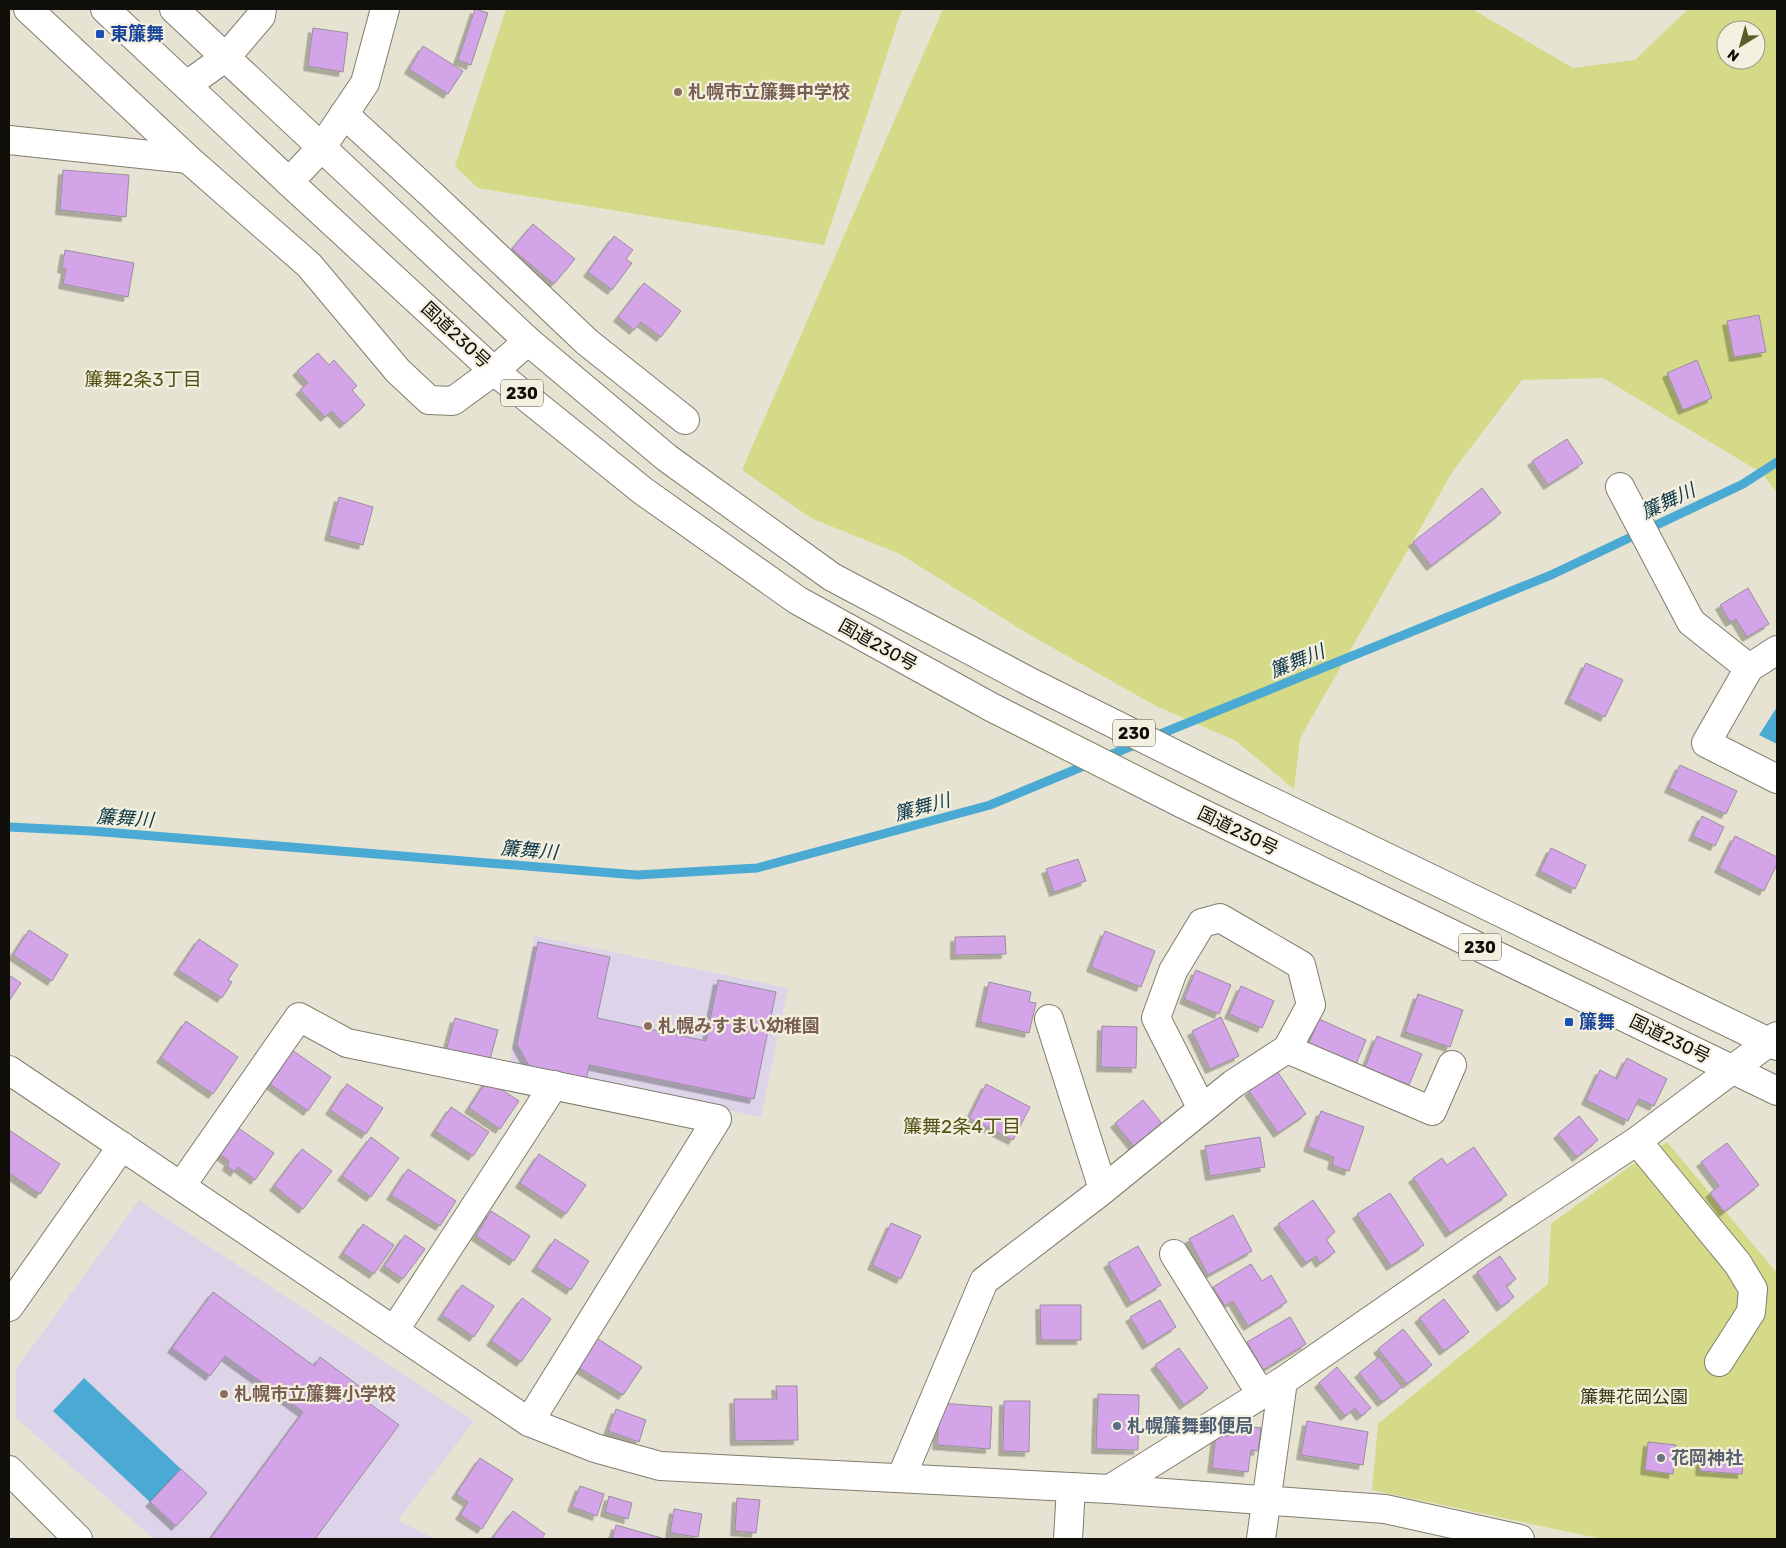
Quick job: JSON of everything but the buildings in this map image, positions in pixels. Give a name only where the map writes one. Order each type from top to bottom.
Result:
[{"type":"main road","points":[[28,9],[188,159],[310,265],[398,372],[429,400],[453,401],[528,341]]},
{"type":"main road","name":"国道230号","points":[[105,9],[289,182],[494,370],[643,491],[797,600],[991,707],[1183,804],[1777,1091]]},
{"type":"main road","name":"230","points":[[174,9],[528,341],[667,458],[832,577],[1032,683],[1235,784],[1774,1041]]},
{"type":"main road","points":[[187,85],[226,57],[261,16],[262,9]]},
{"type":"main road","points":[[289,182],[322,147],[365,83],[385,9]]},
{"type":"main road","points":[[344,114],[432,194],[587,342],[686,420]]},
{"type":"main road","points":[[9,140],[188,159]]},
{"type":"main road","points":[[1620,487],[1691,622],[1748,668]]},
{"type":"main road","points":[[1777,650],[1748,668],[1706,743],[1777,779]]},
{"type":"main road","points":[[901,1478],[984,1282],[1103,1189],[1233,1084],[1287,1049],[1311,1005],[1301,965],[1220,918],[1202,923],[1173,971],[1156,1018],[1202,1109]]},
{"type":"main road","points":[[181,1186],[299,1017],[347,1043],[717,1119],[528,1422]]},
{"type":"main road","points":[[1049,1018],[1103,1189]]},
{"type":"main road","points":[[1110,1489],[1272,1387],[1478,1246],[1637,1141],[1732,1069],[1774,1041]]},
{"type":"main road","points":[[1287,1049],[1432,1111],[1452,1065]]},
{"type":"main road","points":[[9,1070],[528,1422],[595,1448],[660,1466],[1110,1489],[1385,1509],[1520,1539]]},
{"type":"main road","points":[[394,1331],[554,1085]]},
{"type":"main road","points":[[1637,1141],[1738,1264],[1754,1289],[1751,1312],[1719,1362]]},
{"type":"main road","points":[[9,1307],[122,1146]]},
{"type":"main road","points":[[1174,1254],[1272,1387],[1266,1500],[1261,1539]]},
{"type":"main road","points":[[9,1470],[78,1539]]},
{"type":"main road","points":[[1068,1539],[1071,1487]]},
{"type":"shaded area","name":"札幌みすまい幼稚園","points":[[535,936],[788,988],[761,1117],[509,1064]]},
{"type":"shaded area","name":"札幌市立簾舞小学校","points":[[139,1200],[474,1421],[398,1520],[435,1539],[154,1539],[16,1418],[16,1369]]},
{"type":"green space","name":"札幌市立簾舞中学校","points":[[506,9],[902,9],[824,245],[478,188],[455,166]]},
{"type":"green space","points":[[943,9],[1472,9],[1573,68],[1635,60],[1688,9],[1777,9],[1777,493],[1762,473],[1603,378],[1522,380],[1453,471],[1300,738],[1294,789],[1236,741],[1156,706],[1030,635],[900,554],[811,518],[742,470]]},
{"type":"green space","name":"簾舞花岡公園","points":[[1667,1142],[1777,1273],[1777,1539],[1602,1539],[1372,1490],[1378,1424],[1548,1284],[1551,1224],[1629,1167]]},
{"type":"water","points":[[1777,707],[1777,744],[1759,735]]},
{"type":"water","points":[[84,1378],[181,1469],[150,1502],[53,1411]]},
{"type":"waterway","name":"簾舞川","points":[[1153,737],[1551,575],[1743,484],[1777,462]]},
{"type":"waterway","name":"簾舞川","points":[[1103,758],[1139,743]]},
{"type":"waterway","name":"簾舞川","points":[[9,827],[91,831],[637,875],[757,868],[990,805],[1091,763]]},
{"type":"place","name":"東簾舞","points":[[100,34]]},
{"type":"place","name":"札幌市立簾舞中学校","points":[[678,92]]},
{"type":"place","name":"簾舞","points":[[1569,1022]]},
{"type":"place","name":"札幌みすまい幼稚園","points":[[648,1026]]},
{"type":"place","name":"札幌市立簾舞小学校","points":[[224,1394]]},
{"type":"place","name":"札幌簾舞郵便局","points":[[1117,1426]]},
{"type":"place","name":"花岡神社","points":[[1661,1458]]},
{"type":"district","name":"簾舞2条3丁目","points":[[143,379]]},
{"type":"district","name":"簾舞2条4丁目","points":[[962,1126]]}]
